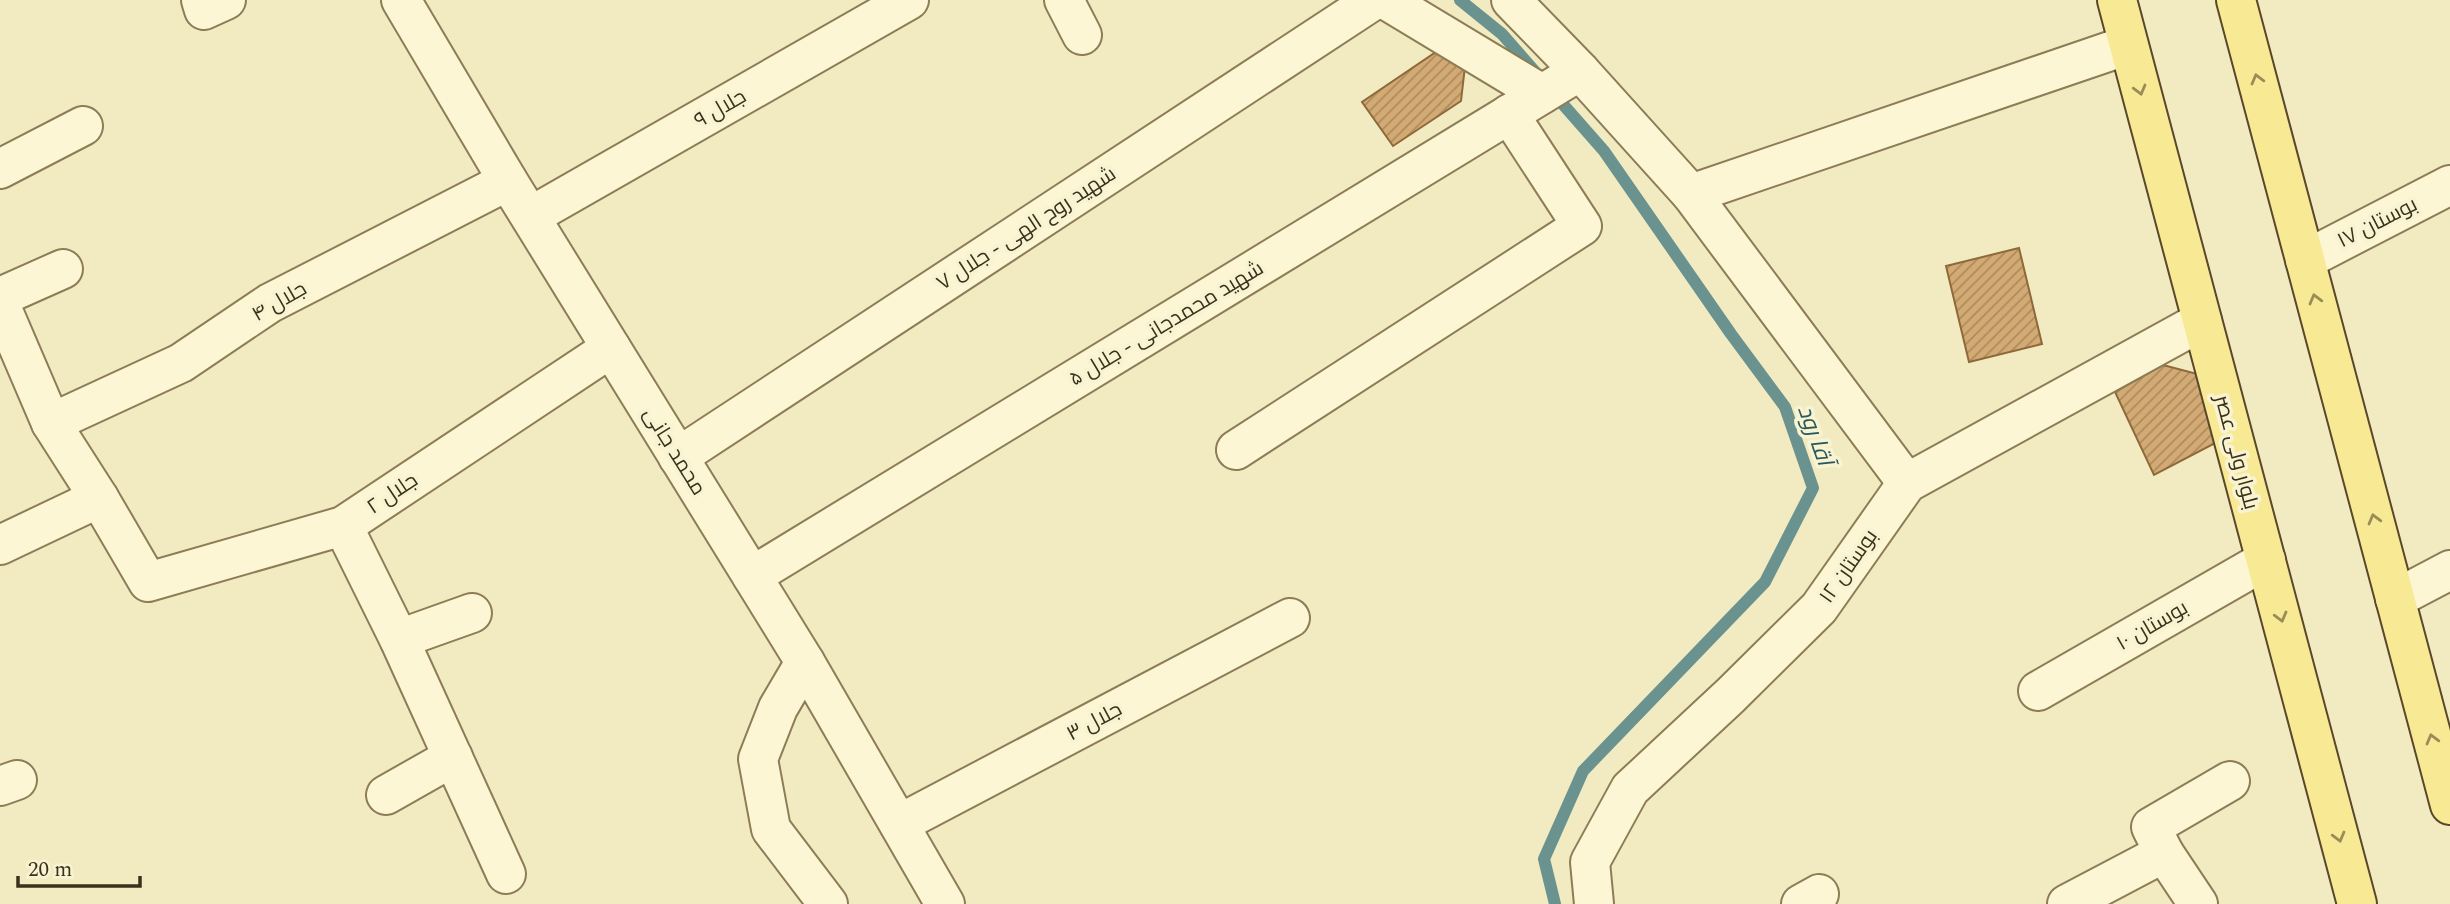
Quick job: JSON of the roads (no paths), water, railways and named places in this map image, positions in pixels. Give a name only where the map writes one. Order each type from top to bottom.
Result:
[{"type":"main road","name":"بلوار ولی عصر","points":[[2116,0],[2357,904]]},
{"type":"main road","points":[[2236,0],[2450,805]]},
{"type":"street","points":[[201,0],[204,9],[226,0]]},
{"type":"street","name":"محمد جانی","points":[[401,0],[508,181],[805,662],[945,904]]},
{"type":"street","name":"جلال ۹","points":[[531,216],[909,0]]},
{"type":"street","points":[[1064,0],[1082,35]]},
{"type":"street","name":"شهید روح الهی - جلال ۷","points":[[678,457],[1374,0]]},
{"type":"street","points":[[1386,0],[1542,94]]},
{"type":"street","points":[[1511,0],[1580,71],[1691,194],[1907,482]]},
{"type":"street","points":[[1691,194],[2128,45]]},
{"type":"street","name":"شهید محمدجانی - جلال ۵","points":[[752,576],[1580,71]]},
{"type":"street","points":[[1236,450],[1582,226],[1509,114]]},
{"type":"street","points":[[0,169],[83,127]]},
{"type":"street","name":"جلال ۴","points":[[51,423],[181,363],[270,303],[508,181]]},
{"type":"street","name":"بوستان ۱۷","points":[[2305,260],[2450,185]]},
{"type":"street","points":[[0,297],[64,269]]},
{"type":"street","points":[[0,303],[51,423],[99,498],[0,545]]},
{"type":"street","name":"بوستان ۱۲","points":[[1594,904],[1590,862],[1630,789],[1819,608],[1907,482],[2202,321]]},
{"type":"street","name":"جلال ۲","points":[[99,498],[148,582],[343,526],[611,348]]},
{"type":"street","points":[[343,526],[399,639],[506,874]]},
{"type":"street","name":"بوستان ۱۰","points":[[2038,691],[2266,560]]},
{"type":"street","points":[[2395,599],[2450,570]]},
{"type":"street","points":[[399,639],[472,614]]},
{"type":"street","name":"جلال ۳","points":[[899,824],[1290,618]]},
{"type":"street","points":[[805,662],[778,708],[758,759],[772,829],[828,904]]},
{"type":"street","points":[[386,795],[453,757]]},
{"type":"street","points":[[2198,904],[2164,853],[2151,827],[2230,781]]},
{"type":"street","points":[[2067,904],[2164,853]]},
{"type":"waterway","name":"آقا رود","points":[[1460,0],[1502,34],[1537,74]]},
{"type":"waterway","name":"آقا رود","points":[[1553,93],[1604,151],[1785,407],[1813,488],[1765,582],[1583,771],[1544,859],[1555,904]]}]
